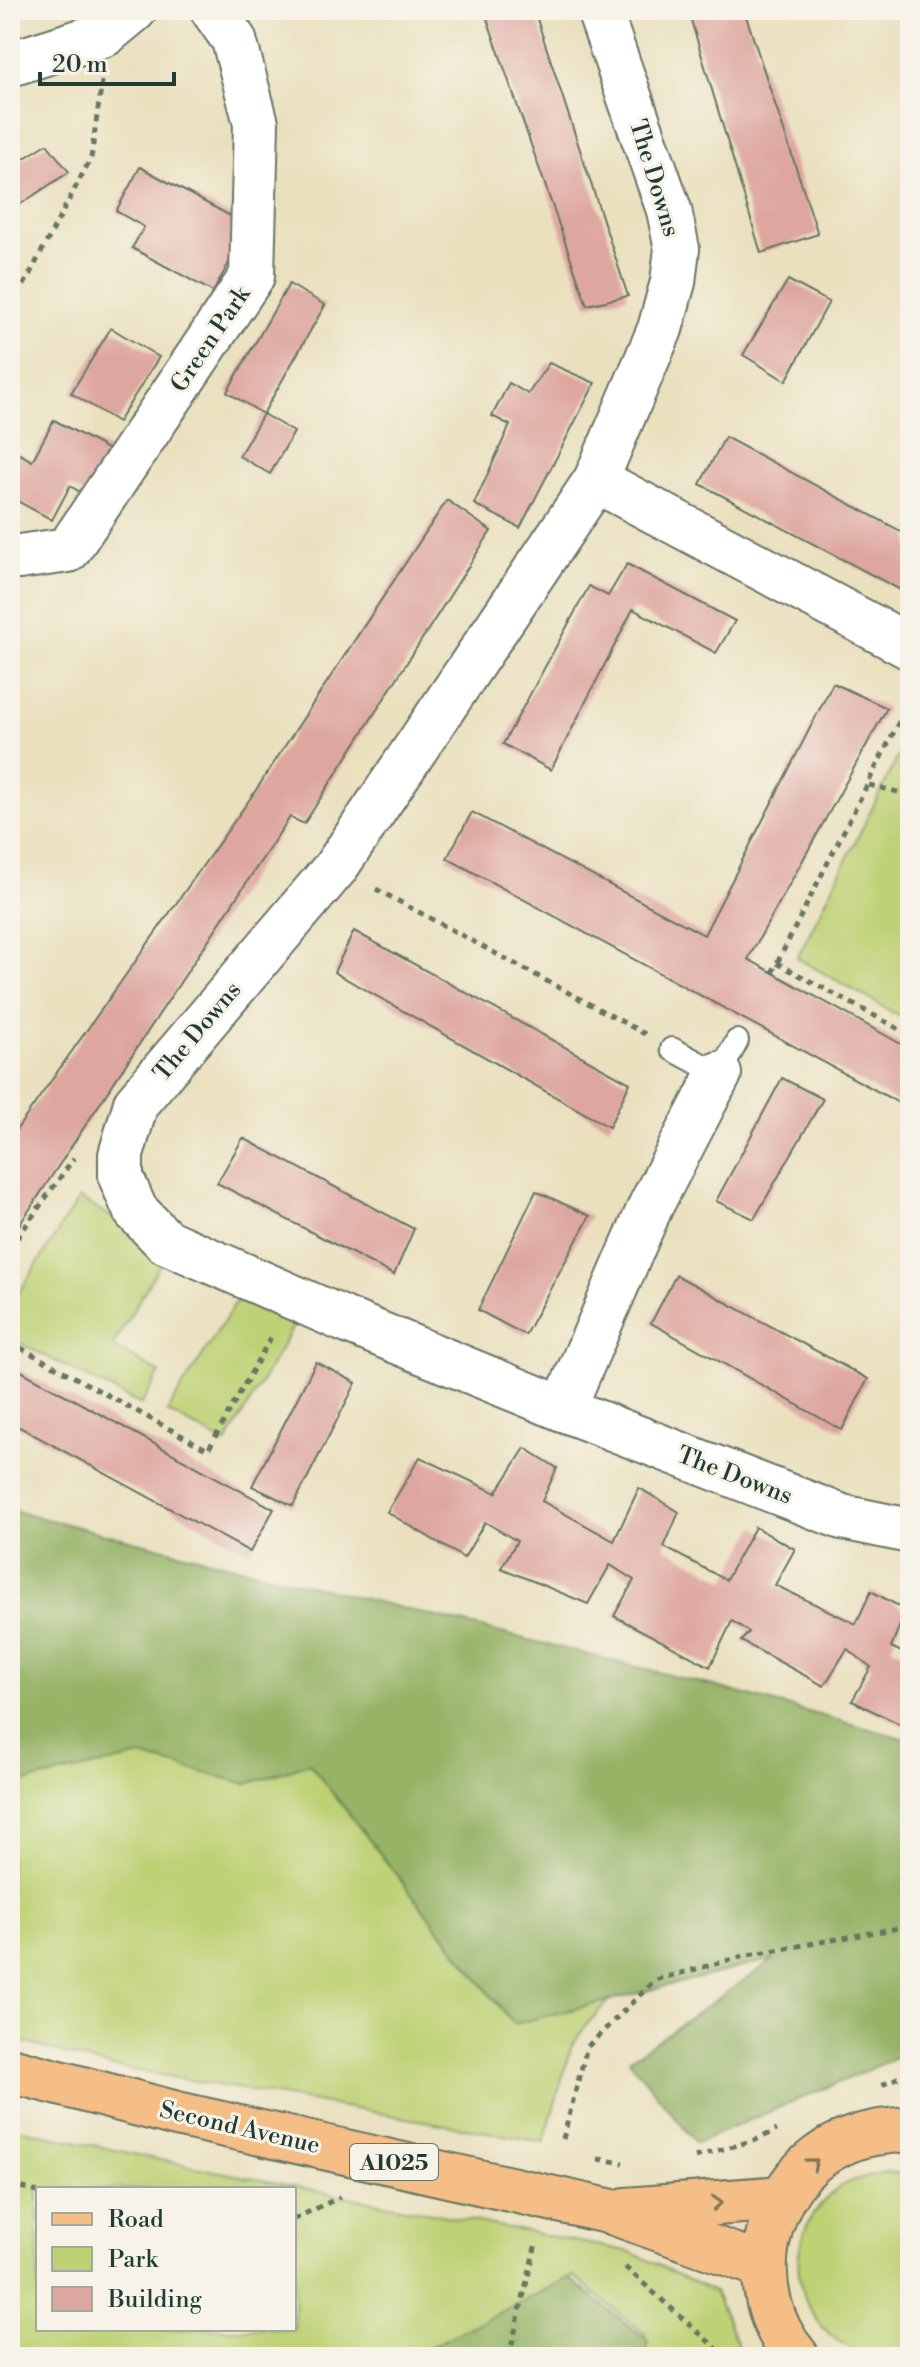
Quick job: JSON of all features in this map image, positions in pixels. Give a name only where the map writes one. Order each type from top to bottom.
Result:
[{"type":"main road","name":"Second Avenue","points":[[10,2070],[177,2114],[612,2212],[763,2266]]},
{"type":"main road","points":[[797,2357],[774,2321],[766,2294],[763,2266],[768,2231],[782,2198],[806,2168],[836,2145],[872,2132],[910,2129]]},
{"type":"main road","name":"Second Avenue","points":[[612,2212],[782,2198]]},
{"type":"street","points":[[10,64],[105,34],[134,10]]},
{"type":"street","name":"Green Park","points":[[19,557],[68,550],[252,276],[256,123],[234,40],[213,10]]},
{"type":"street","name":"The Downs","points":[[599,10],[669,210],[677,249],[673,282],[660,329],[596,480],[336,867],[136,1103],[121,1155],[121,1177],[135,1210],[165,1241],[563,1409],[842,1517],[910,1531]]},
{"type":"street","points":[[596,480],[910,647]]},
{"type":"street","points":[[563,1409],[651,1205],[728,1058]]},
{"type":"lane","points":[[672,1049],[728,1058]]},
{"type":"path","points":[[10,305],[24,285],[91,158],[102,76],[94,37]]},
{"type":"path","points":[[772,973],[910,700]]},
{"type":"path","points":[[869,785],[910,795]]},
{"type":"path","points":[[336,867],[672,1049]]},
{"type":"path","points":[[777,963],[910,1035]]},
{"type":"path","points":[[10,1248],[76,1155],[121,1155]]},
{"type":"path","points":[[10,1342],[208,1450],[293,1297]]},
{"type":"path","points":[[563,2139],[587,2047],[655,1980],[748,1955],[910,1926]]},
{"type":"path","points":[[868,2091],[910,2072]]},
{"type":"path","points":[[686,2159],[758,2139],[785,2127]]},
{"type":"path","points":[[596,2159],[627,2163]]},
{"type":"path","points":[[10,2184],[36,2191]]},
{"type":"path","points":[[296,2218],[349,2193]]},
{"type":"path","points":[[509,2357],[536,2243]]},
{"type":"path","points":[[623,2265],[726,2357]]},
{"type":"path","points":[[10,2345],[28,2357]]},
{"type":"green space","points":[[910,733],[910,1022],[797,958]]},
{"type":"green space","points":[[79,1198],[168,1250],[113,1346],[160,1373],[141,1405],[10,1338],[10,1307]]},
{"type":"green space","points":[[237,1300],[294,1325],[226,1444],[167,1412]]},
{"type":"green space","points":[[10,1510],[717,1687],[910,1740],[910,2052],[696,2143],[629,2060],[775,1959],[514,2024],[309,1763],[247,1784],[141,1756],[10,1785]]},
{"type":"green space","points":[[141,1756],[247,1784],[309,1763],[513,2024],[610,2000],[587,2024],[571,2048],[544,2142],[103,2065],[10,2038],[10,1785]]},
{"type":"green space","points":[[10,2127],[174,2163],[631,2252],[714,2292],[737,2342],[736,2357],[644,2357],[645,2334],[573,2276],[410,2357],[10,2357]]},
{"type":"green space","points":[[887,2172],[910,2175],[909,2356],[862,2353],[848,2347],[829,2333],[814,2316],[804,2297],[799,2276],[799,2254],[804,2233],[814,2213],[830,2195],[850,2182]]},
{"type":"green space","points":[[569,2278],[648,2341],[646,2357],[410,2357]]},
{"type":"building","points":[[484,10],[534,10],[628,296],[587,305]]},
{"type":"building","points":[[688,10],[744,10],[818,234],[761,253]]},
{"type":"building","points":[[47,144],[69,172],[10,211],[10,167]]},
{"type":"building","points":[[140,167],[249,226],[213,292],[132,248],[144,227],[116,211]]},
{"type":"building","points":[[788,280],[829,302],[786,381],[743,355]]},
{"type":"building","points":[[289,284],[325,305],[263,414],[227,392]]},
{"type":"building","points":[[111,328],[159,357],[118,422],[71,393]]},
{"type":"building","points":[[549,363],[595,383],[520,528],[474,504],[510,425],[492,416],[509,383],[528,394]]},
{"type":"building","points":[[263,414],[294,432],[270,474],[239,456]]},
{"type":"building","points":[[54,420],[109,450],[85,495],[70,486],[52,520],[10,497],[10,456],[13,450],[32,461]]},
{"type":"building","points":[[725,437],[910,536],[910,595],[700,484]]},
{"type":"building","points":[[447,500],[491,531],[304,824],[290,817],[10,1239],[10,1139],[252,796]]},
{"type":"building","points":[[627,564],[735,621],[716,653],[633,609],[551,770],[503,744],[589,586],[608,596]]},
{"type":"building","points":[[833,683],[887,708],[748,959],[910,1049],[910,1109],[447,858],[472,812],[704,935]]},
{"type":"building","points":[[354,931],[630,1083],[609,1127],[334,972]]},
{"type":"building","points":[[782,1078],[823,1099],[754,1219],[716,1201]]},
{"type":"building","points":[[243,1138],[414,1229],[394,1275],[217,1183]]},
{"type":"building","points":[[536,1191],[590,1216],[525,1335],[478,1310]]},
{"type":"building","points":[[676,1275],[868,1379],[842,1430],[651,1323]]},
{"type":"building","points":[[316,1362],[356,1383],[293,1506],[252,1486]]},
{"type":"building","points":[[10,1365],[274,1509],[250,1552],[10,1422]]},
{"type":"building","points":[[525,1448],[557,1468],[542,1501],[614,1541],[639,1488],[679,1512],[664,1547],[726,1580],[755,1527],[795,1549],[775,1585],[856,1624],[871,1591],[906,1610],[891,1647],[910,1656],[910,1729],[852,1701],[871,1667],[847,1649],[824,1686],[741,1641],[749,1632],[732,1621],[710,1667],[614,1616],[634,1580],[610,1565],[588,1604],[501,1568],[517,1541],[485,1522],[464,1558],[387,1512],[420,1457],[496,1493]]}]
